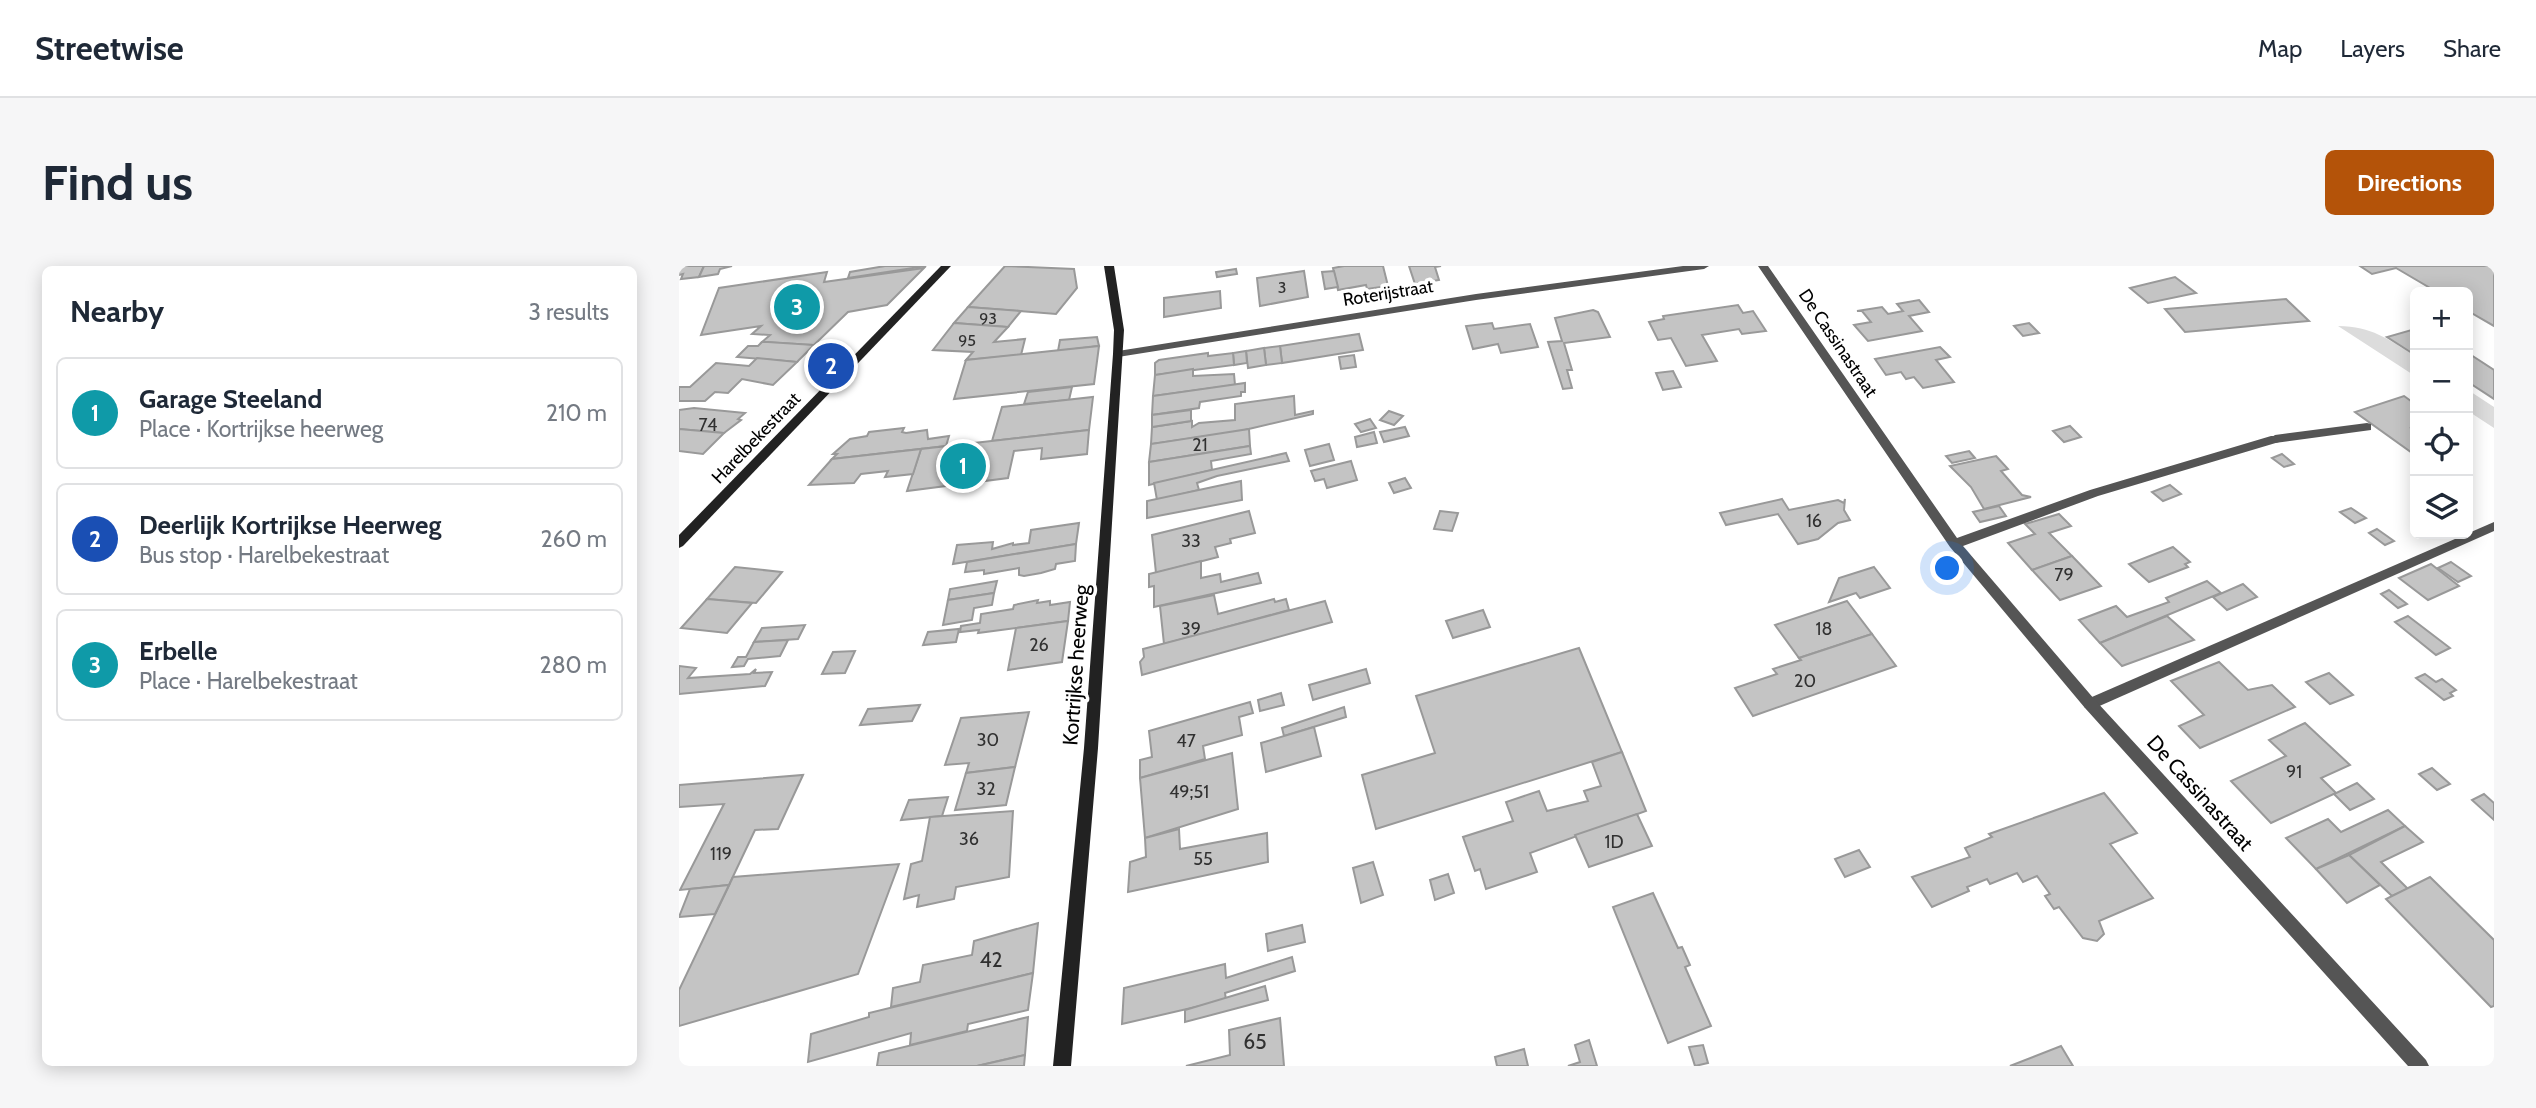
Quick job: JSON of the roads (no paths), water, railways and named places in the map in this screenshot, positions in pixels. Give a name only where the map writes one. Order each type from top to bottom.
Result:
[{"type":"street","name":"Harelbekestraat","points":[[679,543],[946,266]]},
{"type":"street","name":"Kortrijkse heerweg","points":[[1062,1066],[1091,748],[1118,354],[1119,330],[1109,266]]},
{"type":"street","name":"Roterijstraat","points":[[1118,354],[1476,297],[1705,266]]},
{"type":"street","name":"De Cassinastraat","points":[[1763,266],[1954,544],[2090,704],[2420,1066]]},
{"type":"street","points":[[1954,544],[2094,494],[2275,439],[2367,427]]},
{"type":"street","points":[[2090,704],[2494,526]]},
{"type":"place","name":"Erbelle","points":[[797,307]]},
{"type":"place","name":"Deerlijk Kortrijkse Heerweg","points":[[831,366]]},
{"type":"place","name":"Garage Steeland","points":[[963,466]]}]
